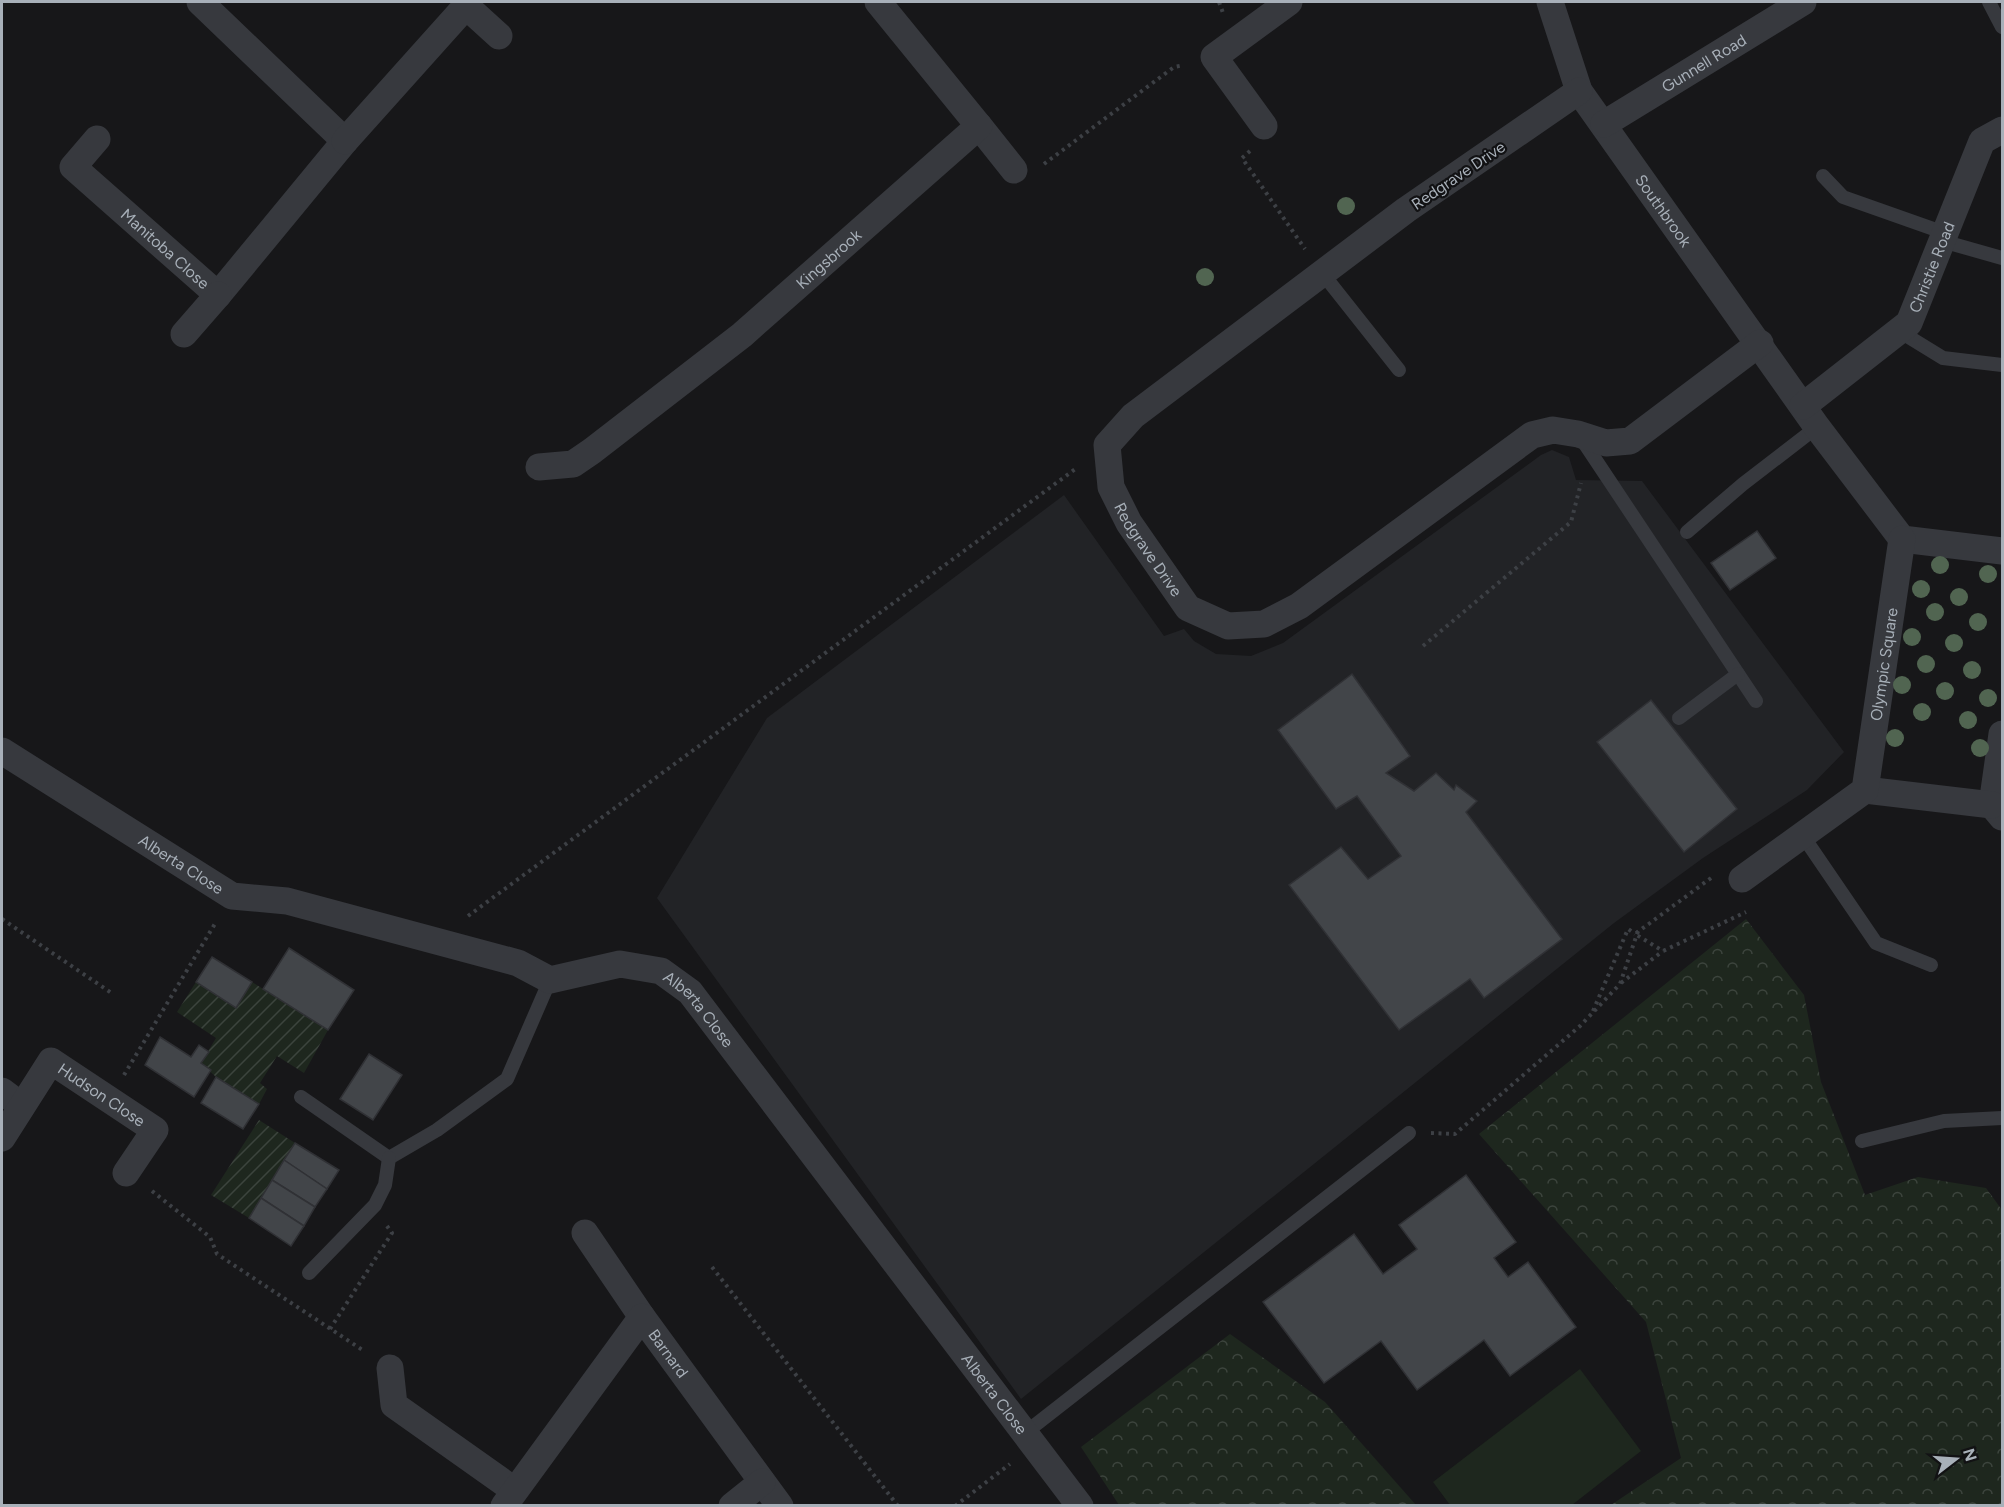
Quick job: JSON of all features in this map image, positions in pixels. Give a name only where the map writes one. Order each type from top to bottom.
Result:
[{"type":"street","points":[[200,2],[345,141]]},
{"type":"street","points":[[878,2],[1014,170]]},
{"type":"street","points":[[1264,126],[1214,57],[1289,2]]},
{"type":"street","name":"Southbrook","points":[[1550,2],[1579,91],[1810,416]]},
{"type":"street","name":"Gunnell Road","points":[[1604,124],[1801,2]]},
{"type":"street","name":"Manitoba Close","points":[[97,139],[72,167],[218,296],[345,141],[464,4],[499,36]]},
{"type":"street","name":"Redgrave Drive","points":[[1579,91],[1406,210],[1134,416],[1107,445],[1111,487],[1129,523],[1188,608],[1228,626],[1264,624],[1299,606],[1532,435],[1553,430],[1584,442],[1630,441],[1760,343]]},
{"type":"street","name":"Kingsbrook","points":[[539,467],[573,464],[620,430],[742,334],[979,126]]},
{"type":"street","name":"Christie Road","points":[[1810,416],[1909,323],[1982,141],[2002,130]]},
{"type":"street","points":[[184,334],[218,296]]},
{"type":"street","points":[[1810,416],[1902,539],[2002,551]]},
{"type":"street","name":"Olympic Square","points":[[1865,790],[1902,539]]},
{"type":"street","points":[[1743,879],[1865,790],[1997,811],[2002,734]]},
{"type":"street","name":"Alberta Close","points":[[2,751],[232,896],[287,901],[518,963],[550,980],[620,964],[661,971],[690,992],[1080,1506]]},
{"type":"street","name":"Hudson Close","points":[[2,1138],[12,1098],[51,1061],[155,1130],[126,1173]]},
{"type":"street","points":[[585,1233],[642,1317]]},
{"type":"street","name":"Barnard","points":[[390,1368],[394,1405],[509,1498],[642,1317],[780,1506]]},
{"type":"street","points":[[732,1506],[762,1482]]},
{"type":"lane","points":[[1989,2],[2002,27]]},
{"type":"lane","points":[[1823,176],[1843,197],[2002,258]]},
{"type":"lane","points":[[1323,274],[1398,370]]},
{"type":"lane","points":[[1899,331],[1943,358],[2002,365]]},
{"type":"lane","points":[[1688,532],[1743,484],[1810,416]]},
{"type":"lane","points":[[1584,442],[1756,701]]},
{"type":"lane","points":[[1679,718],[1738,674]]},
{"type":"lane","points":[[1803,836],[1876,943],[1931,965]]},
{"type":"lane","points":[[389,1158],[437,1130],[507,1079],[550,980]]},
{"type":"lane","points":[[301,1097],[389,1158]]},
{"type":"lane","points":[[1862,1142],[1944,1121],[2002,1118]]},
{"type":"lane","points":[[1029,1439],[1408,1133]]},
{"type":"lane","points":[[309,1273],[375,1204],[385,1185],[389,1158]]},
{"type":"path","points":[[1014,170],[1039,168],[1174,68],[1214,57]]},
{"type":"path","points":[[1264,126],[1269,135],[1242,158],[1323,274]]},
{"type":"path","points":[[1423,646],[1571,522],[1584,442]]},
{"type":"path","points":[[423,939],[478,911],[1107,445]]},
{"type":"path","points":[[1620,984],[1637,933],[1732,863],[1743,879]]},
{"type":"path","points":[[110,1099],[232,896]]},
{"type":"path","points":[[1408,1133],[1455,1134],[1591,1014],[1620,984],[1663,951],[1746,912]]},
{"type":"path","points":[[2,919],[112,993]]},
{"type":"path","points":[[1591,1014],[1628,929],[1663,951]]},
{"type":"path","points":[[126,1173],[210,1237],[217,1254],[390,1368]]},
{"type":"path","points":[[330,1329],[392,1233],[375,1204]]},
{"type":"path","points":[[712,1267],[898,1506]]},
{"type":"path","points":[[955,1506],[1029,1439]]},
{"type":"shaded area","points":[[1552,450],[1569,457],[1576,480],[1642,481],[1844,752],[1807,790],[1703,858],[1614,923],[1021,1399],[657,898],[767,718],[1064,495],[1164,636],[1184,629],[1194,641],[1216,654],[1251,656],[1283,643],[1541,455]]},
{"type":"green space","points":[[1746,919],[1804,995],[1821,1082],[1865,1195],[1918,1177],[1986,1188],[2002,1210],[2002,1505],[1611,1505],[1681,1458],[1646,1322],[1479,1134]]},
{"type":"green space","points":[[196,982],[236,1008],[252,982],[328,1030],[304,1073],[277,1056],[260,1083],[267,1089],[259,1104],[216,1077],[201,1063],[216,1038],[177,1012]]},
{"type":"green space","points":[[259,1120],[295,1143],[249,1218],[211,1195]]},
{"type":"green space","points":[[1230,1334],[1325,1402],[1416,1505],[1119,1505],[1081,1447]]},
{"type":"green space","points":[[1580,1369],[1641,1451],[1572,1505],[1450,1505],[1433,1482]]},
{"type":"building","points":[[1757,531],[1776,558],[1730,590],[1711,563]]},
{"type":"building","points":[[1352,674],[1410,756],[1386,773],[1414,791],[1436,773],[1454,790],[1456,785],[1477,801],[1466,812],[1562,939],[1484,998],[1470,979],[1399,1030],[1289,885],[1341,847],[1368,879],[1401,856],[1357,796],[1336,809],[1278,730]]},
{"type":"building","points":[[1651,700],[1737,809],[1684,852],[1597,742]]},
{"type":"building","points":[[289,948],[354,990],[328,1030],[263,989]]},
{"type":"building","points":[[212,957],[252,982],[236,1008],[196,982]]},
{"type":"building","points":[[160,1037],[191,1057],[199,1045],[209,1052],[201,1063],[211,1070],[194,1097],[145,1065]]},
{"type":"building","points":[[369,1054],[402,1075],[373,1120],[340,1099]]},
{"type":"building","points":[[216,1077],[259,1104],[243,1129],[201,1103]]},
{"type":"building","points":[[295,1143],[339,1170],[327,1189],[284,1160]]},
{"type":"building","points":[[284,1160],[327,1189],[315,1207],[272,1180]]},
{"type":"building","points":[[1466,1175],[1516,1242],[1494,1258],[1508,1277],[1528,1262],[1576,1327],[1510,1376],[1484,1340],[1417,1390],[1381,1341],[1324,1383],[1263,1302],[1354,1234],[1383,1274],[1417,1249],[1399,1225]]},
{"type":"building","points":[[272,1180],[315,1207],[304,1226],[261,1198]]},
{"type":"building","points":[[261,1198],[304,1226],[291,1246],[249,1218]]}]
